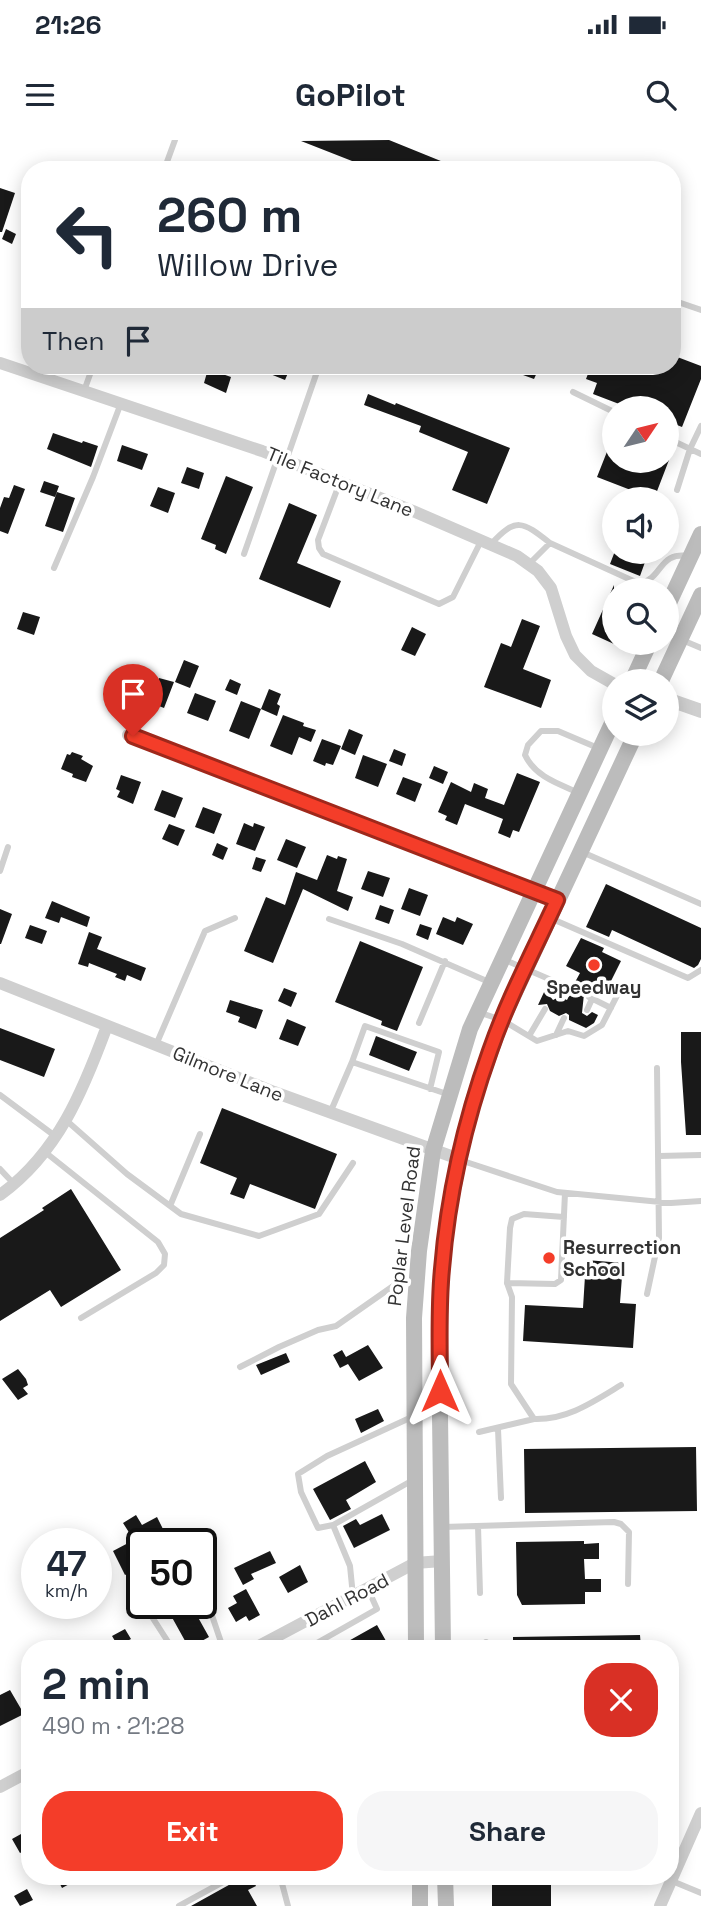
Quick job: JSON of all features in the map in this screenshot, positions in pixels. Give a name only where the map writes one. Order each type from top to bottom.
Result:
[{"type":"main road","points":[[679,582],[701,534]]},
{"type":"main road","points":[[666,669],[700,598]]},
{"type":"main road","name":"Poplar Level Road","points":[[416,1640],[414,1318],[416,1281],[433,1151],[478,1012],[602,745]]},
{"type":"main road","points":[[443,1640],[439,1337],[447,1221],[459,1159],[473,1101],[502,1020],[630,746]]},
{"type":"main road","points":[[419,1885],[420,1906]]},
{"type":"main road","points":[[445,1885],[446,1906]]},
{"type":"street","name":"Tile Factory Lane","points":[[0,363],[21,370]]},
{"type":"street","name":"Tile Factory Lane","points":[[36,375],[282,459],[486,542],[529,564],[551,588],[575,655],[591,671],[602,677]]},
{"type":"street","points":[[679,703],[701,711]]},
{"type":"street","points":[[128,735],[557,900]]},
{"type":"street","name":"Gilmore Lane","points":[[0,983],[330,1113],[459,1159]]},
{"type":"street","points":[[0,1195],[14,1184],[57,1137],[92,1068],[107,1026]]},
{"type":"street","name":"Dahl Road","points":[[272,1640],[415,1563],[442,1561]]},
{"type":"street","points":[[0,1787],[21,1776]]},
{"type":"street","points":[[679,1861],[701,1813]]},
{"type":"street","points":[[660,1906],[668,1885]]},
{"type":"lane","points":[[167,161],[175,140]]},
{"type":"lane","points":[[681,303],[701,310]]},
{"type":"lane","points":[[84,391],[90,375]]},
{"type":"lane","points":[[244,554],[315,375]]},
{"type":"lane","points":[[573,392],[602,406]]},
{"type":"lane","points":[[54,568],[121,403]]},
{"type":"lane","points":[[678,487],[690,449],[701,426]]},
{"type":"lane","points":[[679,444],[701,454]]},
{"type":"lane","points":[[340,482],[318,540],[323,554],[439,604],[453,597],[486,542],[513,524],[522,525],[550,543],[640,583],[647,582],[670,557],[679,554],[691,556]]},
{"type":"lane","points":[[529,564],[550,543]]},
{"type":"lane","points":[[680,639],[701,648]]},
{"type":"lane","points":[[579,793],[539,774],[525,755],[528,744],[541,731],[558,731],[600,749]]},
{"type":"lane","points":[[0,871],[8,847]]},
{"type":"lane","points":[[580,851],[701,904]]},
{"type":"lane","points":[[156,1045],[205,931],[235,918]]},
{"type":"lane","points":[[549,918],[688,978],[701,970]]},
{"type":"lane","points":[[329,919],[445,961],[491,982]]},
{"type":"lane","points":[[502,958],[572,989]]},
{"type":"lane","points":[[419,1023],[445,961]]},
{"type":"lane","points":[[554,994],[560,984]]},
{"type":"lane","points":[[478,1012],[502,1020],[537,1041],[568,1031],[584,1036],[602,1025],[622,986]]},
{"type":"lane","points":[[587,1010],[590,998],[611,1008]]},
{"type":"lane","points":[[529,1036],[545,1009]]},
{"type":"lane","points":[[556,1035],[564,1018]]},
{"type":"lane","points":[[576,1033],[579,1025]]},
{"type":"lane","points":[[330,1113],[366,1026],[439,1052],[430,1089]]},
{"type":"lane","points":[[352,1062],[450,1095]]},
{"type":"lane","points":[[647,1294],[659,1238],[657,1069]]},
{"type":"lane","points":[[0,1095],[57,1137]]},
{"type":"lane","points":[[67,1121],[127,1174],[181,1214],[259,1236],[318,1214],[353,1163]]},
{"type":"lane","points":[[170,1206],[200,1134]]},
{"type":"lane","points":[[45,1152],[158,1242],[165,1254],[164,1265],[156,1273],[81,1318]]},
{"type":"lane","points":[[659,1156],[701,1155]]},
{"type":"lane","points":[[459,1159],[565,1193],[659,1202],[701,1201]]},
{"type":"lane","points":[[0,1170],[14,1184]]},
{"type":"lane","points":[[507,1283],[555,1284],[561,1280],[565,1193]]},
{"type":"lane","points":[[534,1419],[511,1384],[512,1297],[507,1283],[509,1228],[512,1219],[524,1214],[564,1217]]},
{"type":"lane","points":[[240,1367],[318,1330],[335,1326],[396,1284],[416,1281]]},
{"type":"lane","points":[[479,1433],[534,1419],[550,1420],[579,1410],[621,1385]]},
{"type":"lane","points":[[414,1415],[298,1474],[301,1492],[318,1528],[333,1525],[415,1479]]},
{"type":"lane","points":[[498,1429],[500,1498]]},
{"type":"lane","points":[[441,1527],[614,1522],[621,1524],[629,1532],[628,1584]]},
{"type":"lane","points":[[333,1525],[349,1566],[354,1597]]},
{"type":"lane","points":[[478,1527],[480,1593]]},
{"type":"lane","points":[[322,1640],[377,1609],[368,1589]]},
{"type":"lane","points":[[153,1619],[167,1640]]},
{"type":"lane","points":[[213,1619],[220,1640]]},
{"type":"lane","points":[[679,1884],[701,1893]]},
{"type":"lane","points":[[179,1906],[218,1885]]},
{"type":"lane","points":[[282,1885],[288,1906]]},
{"type":"building","points":[[389,140],[441,161],[352,161],[301,141]]},
{"type":"building","points":[[0,188],[15,193],[2,232],[0,232]]},
{"type":"building","points":[[6,229],[16,234],[12,244],[2,239]]},
{"type":"building","points":[[681,358],[701,366],[701,379],[682,427],[679,426],[679,396],[602,397],[593,394],[597,383],[586,379],[588,375],[681,375]]},
{"type":"building","points":[[206,375],[231,377],[226,393],[204,383]]},
{"type":"building","points":[[272,375],[287,375],[285,380]]},
{"type":"building","points":[[368,394],[510,448],[487,504],[452,490],[468,452],[419,432],[421,426],[364,405]]},
{"type":"building","points":[[53,433],[98,446],[91,467],[47,449]]},
{"type":"building","points":[[122,445],[148,454],[142,470],[117,461]]},
{"type":"building","points":[[602,464],[602,473],[664,473],[659,487],[623,487],[597,477]]},
{"type":"building","points":[[187,467],[204,473],[199,489],[181,483]]},
{"type":"building","points":[[226,476],[253,487],[226,554],[215,549],[216,545],[201,539]]},
{"type":"building","points":[[44,481],[59,486],[55,497],[40,492]]},
{"type":"building","points":[[14,485],[25,489],[8,534],[0,531],[0,508],[4,497],[9,498]]},
{"type":"building","points":[[158,487],[175,493],[168,513],[150,506]]},
{"type":"building","points":[[57,492],[75,498],[63,532],[45,526]]},
{"type":"building","points":[[289,503],[317,515],[297,563],[341,581],[330,608],[259,579]]},
{"type":"building","points":[[610,564],[644,564],[640,576]]},
{"type":"building","points":[[23,612],[40,617],[34,635],[17,629]]},
{"type":"building","points":[[602,612],[602,639],[592,634]]},
{"type":"building","points":[[522,619],[540,626],[523,669],[551,680],[541,708],[484,687],[501,643],[511,647]]},
{"type":"building","points":[[412,627],[426,634],[415,656],[401,650]]},
{"type":"building","points":[[184,660],[199,666],[190,688],[175,682]]},
{"type":"building","points":[[159,678],[174,682],[164,708],[144,696],[150,681],[157,684]]},
{"type":"building","points":[[230,679],[241,684],[237,695],[225,690]]},
{"type":"building","points":[[269,689],[281,694],[277,704],[280,706],[277,716],[261,709]]},
{"type":"building","points":[[195,693],[216,701],[208,721],[187,713]]},
{"type":"building","points":[[241,701],[261,709],[249,739],[229,731]]},
{"type":"building","points":[[283,715],[316,730],[311,742],[299,737],[292,755],[270,746]]},
{"type":"building","points":[[349,729],[363,735],[355,755],[341,749]]},
{"type":"building","points":[[322,739],[341,746],[333,765],[326,763],[325,766],[313,761]]},
{"type":"building","points":[[394,749],[406,754],[402,766],[389,761]]},
{"type":"building","points":[[72,752],[83,756],[81,759],[93,766],[86,782],[61,769],[67,754]]},
{"type":"building","points":[[363,755],[387,764],[378,787],[355,778]]},
{"type":"building","points":[[434,766],[448,772],[443,784],[429,778]]},
{"type":"building","points":[[517,773],[540,782],[519,832],[513,830],[510,838],[498,833],[503,819],[465,804],[457,825],[445,820],[447,816],[438,812],[451,782],[471,792],[474,783],[488,789],[485,798],[504,805]]},
{"type":"building","points":[[121,775],[141,782],[133,804],[117,797],[120,791],[116,789]]},
{"type":"building","points":[[403,777],[422,784],[415,802],[396,794]]},
{"type":"building","points":[[162,790],[183,798],[175,818],[154,810]]},
{"type":"building","points":[[203,807],[222,814],[214,834],[195,827]]},
{"type":"building","points":[[244,823],[253,827],[254,823],[265,827],[255,851],[236,844]]},
{"type":"building","points":[[169,824],[185,830],[178,846],[162,839]]},
{"type":"building","points":[[286,839],[306,847],[297,868],[277,860]]},
{"type":"building","points":[[217,843],[228,848],[223,860],[212,855]]},
{"type":"building","points":[[327,855],[347,859],[337,891],[353,897],[348,911],[303,889],[273,963],[244,951],[266,897],[285,905],[296,872],[317,880]]},
{"type":"building","points":[[256,857],[266,860],[261,872],[252,869]]},
{"type":"building","points":[[368,871],[390,878],[383,897],[361,889]]},
{"type":"building","points":[[606,884],[701,928],[701,959],[698,965],[694,968],[612,930],[609,937],[586,927]]},
{"type":"building","points":[[409,888],[428,895],[420,916],[401,909]]},
{"type":"building","points":[[52,901],[90,917],[87,927],[61,917],[59,923],[45,918]]},
{"type":"building","points":[[380,905],[394,910],[389,924],[375,919]]},
{"type":"building","points":[[0,909],[12,914],[1,944],[0,944]]},
{"type":"building","points":[[443,917],[455,922],[457,917],[473,924],[463,945],[436,934]]},
{"type":"building","points":[[420,924],[432,928],[428,940],[416,935]]},
{"type":"building","points":[[30,925],[47,931],[42,944],[25,938]]},
{"type":"building","points":[[89,932],[102,937],[97,949],[146,968],[141,981],[127,975],[125,981],[115,977],[117,974],[89,963],[88,967],[78,964]]},
{"type":"building","points":[[581,938],[604,948],[602,952],[621,961],[608,987],[596,981],[591,992],[584,994],[582,1013],[587,1016],[592,1012],[598,1015],[594,1023],[586,1028],[569,1020],[566,1013],[559,1016],[550,1011],[547,1004],[538,1005],[545,990],[553,1000],[559,997],[567,1000],[570,994],[577,992],[574,984],[580,973],[566,966]]},
{"type":"building","points":[[360,941],[423,967],[397,1031],[381,1025],[382,1021],[335,1002]]},
{"type":"building","points":[[284,988],[297,993],[291,1007],[278,1001]]},
{"type":"building","points":[[230,1000],[263,1010],[256,1029],[238,1022],[240,1017],[226,1012]]},
{"type":"building","points":[[287,1019],[306,1027],[298,1046],[279,1039]]},
{"type":"building","points":[[0,1028],[55,1049],[44,1077],[0,1060]]},
{"type":"building","points":[[681,1032],[701,1032],[701,1135],[686,1135]]},
{"type":"building","points":[[376,1036],[417,1052],[409,1071],[369,1055]]},
{"type":"building","points":[[222,1108],[337,1154],[315,1209],[250,1184],[244,1199],[230,1194],[237,1178],[200,1163]]},
{"type":"building","points":[[71,1189],[121,1270],[61,1307],[50,1290],[0,1321],[0,1238]]},
{"type":"building","points":[[586,1260],[623,1263],[620,1303],[636,1304],[633,1348],[523,1341],[525,1305],[583,1308]]},
{"type":"building","points":[[368,1345],[383,1368],[359,1381],[348,1364],[340,1368],[333,1355],[342,1350],[346,1357]]},
{"type":"building","points":[[286,1353],[290,1362],[261,1375],[256,1365]]},
{"type":"building","points":[[18,1369],[26,1379],[28,1385],[23,1388],[28,1394],[18,1400],[2,1379]]},
{"type":"building","points":[[378,1409],[384,1421],[361,1433],[355,1419]]},
{"type":"building","points":[[696,1447],[697,1511],[525,1513],[524,1449]]},
{"type":"building","points":[[365,1461],[376,1482],[346,1500],[351,1509],[330,1520],[313,1489]]},
{"type":"building","points":[[382,1514],[390,1530],[354,1548],[343,1526],[356,1519],[360,1525]]},
{"type":"building","points":[[136,1515],[142,1525],[157,1517],[162,1528],[126,1528],[123,1523]]},
{"type":"building","points":[[584,1541],[584,1544],[599,1543],[599,1559],[584,1559],[585,1579],[601,1579],[601,1592],[585,1592],[585,1604],[522,1605],[517,1595],[516,1542]]},
{"type":"building","points":[[126,1544],[126,1575],[125,1575],[113,1551]]},
{"type":"building","points":[[270,1551],[276,1563],[251,1574],[254,1579],[243,1585],[234,1568]]},
{"type":"building","points":[[300,1565],[308,1582],[288,1593],[279,1577]]},
{"type":"building","points":[[246,1589],[260,1615],[249,1621],[246,1616],[236,1622],[228,1608],[237,1603],[233,1596]]},
{"type":"building","points":[[173,1619],[199,1619],[209,1637],[204,1640],[185,1640]]},
{"type":"building","points":[[377,1625],[385,1640],[350,1640]]},
{"type":"building","points":[[125,1629],[131,1639],[114,1640],[112,1636]]},
{"type":"building","points":[[640,1635],[640,1640],[513,1640],[513,1637]]},
{"type":"building","points":[[10,1690],[21,1709],[21,1716],[0,1726],[0,1695]]},
{"type":"building","points":[[21,1834],[21,1852],[20,1853],[12,1839]]},
{"type":"building","points":[[229,1885],[256,1886],[248,1890],[257,1906],[191,1906]]},
{"type":"building","points":[[492,1885],[551,1885],[551,1906],[492,1906]]},
{"type":"building","points":[[27,1889],[33,1900],[20,1906],[14,1896]]},
{"type":"place","name":"Speedway","points":[[594,965]]},
{"type":"place","name":"Resurrection School","points":[[549,1258]]},
{"type":"route","points":[[133,736],[557,900],[491,1048],[473,1101],[459,1159],[447,1221],[442,1270],[440,1391]]}]
